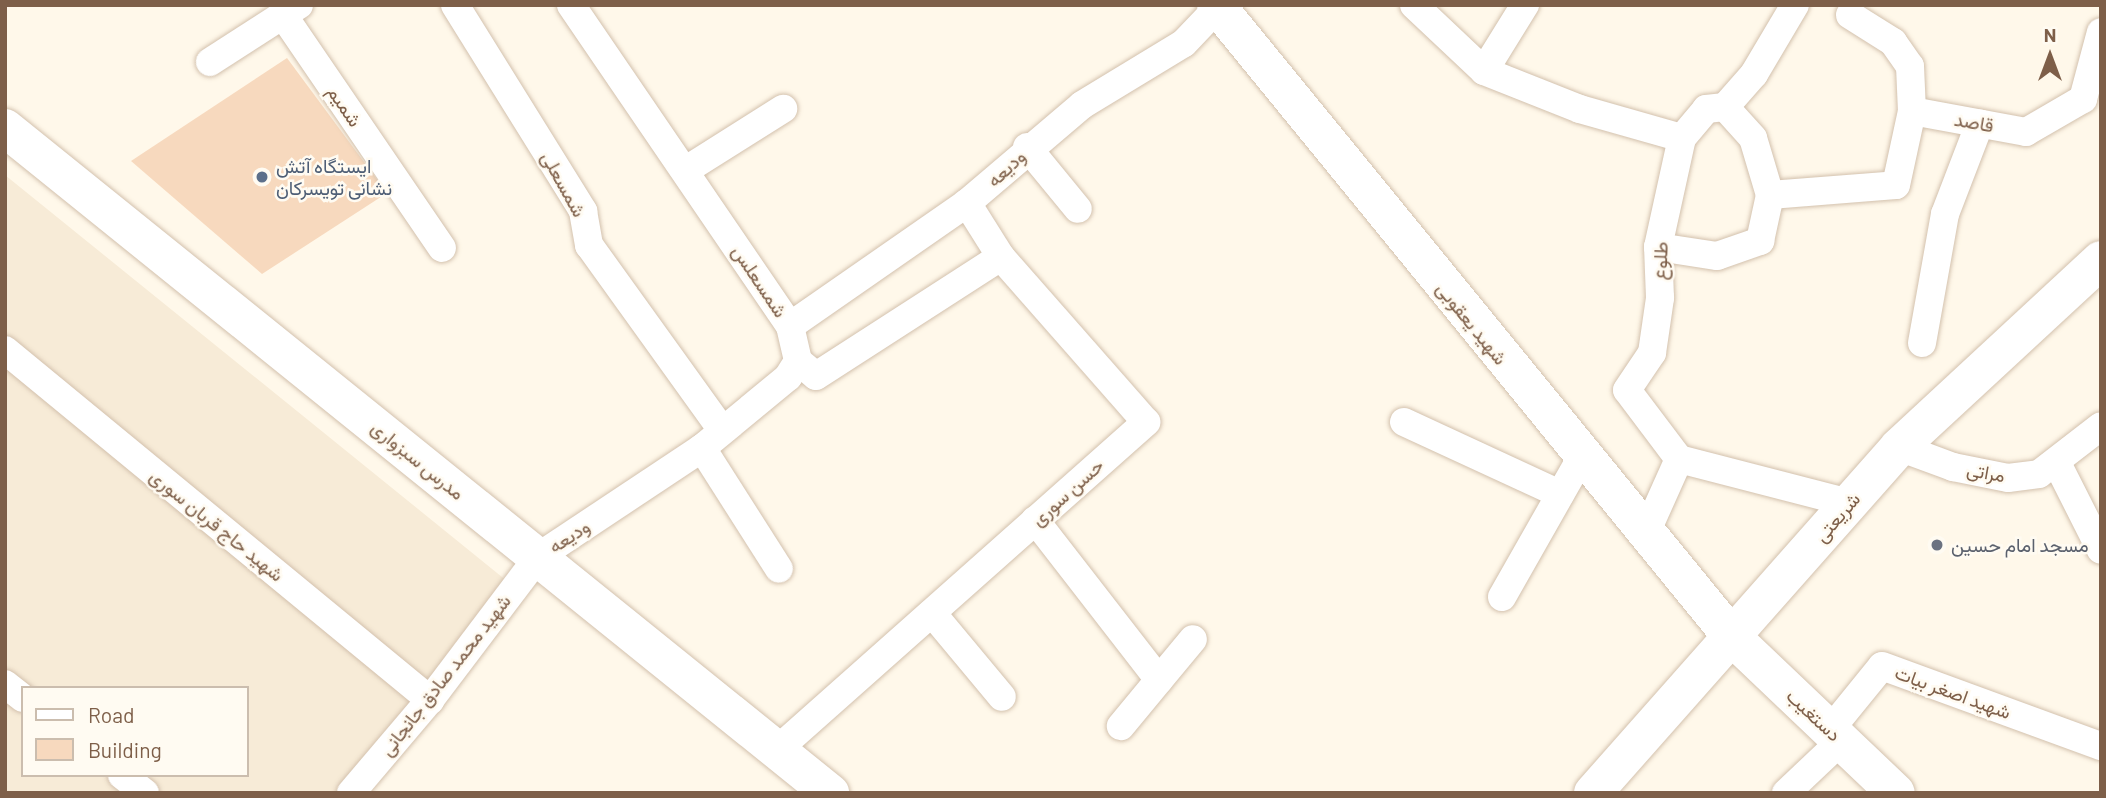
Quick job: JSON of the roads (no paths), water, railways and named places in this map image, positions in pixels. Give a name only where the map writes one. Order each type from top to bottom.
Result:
[{"type":"main road","name":"شهید یعقوبی","points":[[1218,6],[1581,458],[1732,637]]},
{"type":"main road","name":"مدرس سبزواری","points":[[5,128],[830,793]]},
{"type":"main road","name":"شریعتی","points":[[1593,793],[1899,447],[2101,260]]},
{"type":"main road","name":"دستغیب","points":[[1732,637],[1896,793]]},
{"type":"street","name":"شمسعلی","points":[[455,5],[583,211],[589,245],[711,438],[779,569]]},
{"type":"street","name":"شمسعلس","points":[[571,5],[790,326],[797,361]]},
{"type":"street","points":[[1414,5],[1484,71],[1580,109],[1682,138]]},
{"type":"street","points":[[1484,71],[1525,5]]},
{"type":"street","name":"طلوع","points":[[1679,459],[1627,390],[1652,353],[1660,299],[1658,247],[1682,138],[1706,108],[1725,107],[1754,74],[1795,5]]},
{"type":"street","name":"ودیعه","points":[[790,326],[967,203],[1027,147],[1082,104],[1184,43],[1218,6]]},
{"type":"street","points":[[1770,195],[1896,185],[1912,111],[1910,66],[1893,42],[1848,9]]},
{"type":"street","points":[[210,62],[291,10]]},
{"type":"street","name":"شمیم","points":[[291,10],[442,248]]},
{"type":"street","name":"قاصد","points":[[1912,111],[2026,132],[2083,99],[2101,32]]},
{"type":"street","points":[[1658,247],[1717,256],[1760,241],[1770,195],[1753,138],[1725,107]]},
{"type":"street","points":[[686,170],[783,109]]},
{"type":"street","points":[[1922,342],[1945,214],[1980,123]]},
{"type":"street","points":[[1027,147],[1078,209]]},
{"type":"street","name":"حسن سوری","points":[[777,750],[1146,422],[1001,257],[967,203]]},
{"type":"street","points":[[797,361],[816,376],[1001,257]]},
{"type":"street","name":"شهید حاج قربان سوری","points":[[5,350],[430,700]]},
{"type":"street","name":"ودیعه","points":[[538,556],[711,438],[788,377],[797,361]]},
{"type":"street","points":[[1404,422],[1560,494]]},
{"type":"street","name":"مراتی","points":[[1899,447],[1953,467],[2008,478],[2039,474],[2057,463],[2101,426]]},
{"type":"street","points":[[1503,597],[1581,458]]},
{"type":"street","points":[[1646,535],[1679,459],[1849,503]]},
{"type":"street","points":[[2057,463],[2101,550]]},
{"type":"street","points":[[1035,520],[1159,680]]},
{"type":"street","name":"شهید محمد صادق جانجانی","points":[[351,793],[430,700],[538,556]]},
{"type":"street","points":[[932,613],[1002,697]]},
{"type":"street","points":[[1121,726],[1193,639]]},
{"type":"street","name":"شهید اصغر بیات","points":[[1836,735],[1882,666],[2101,747]]},
{"type":"street","points":[[5,684],[21,696]]},
{"type":"street","points":[[1786,793],[1836,735]]},
{"type":"street","points":[[125,777],[145,793]]},
{"type":"place","name":"ایستگاه آتش نشانی تویسرکان","points":[[262,177]]},
{"type":"place","name":"مسجد امام حسین","points":[[1937,545]]}]
